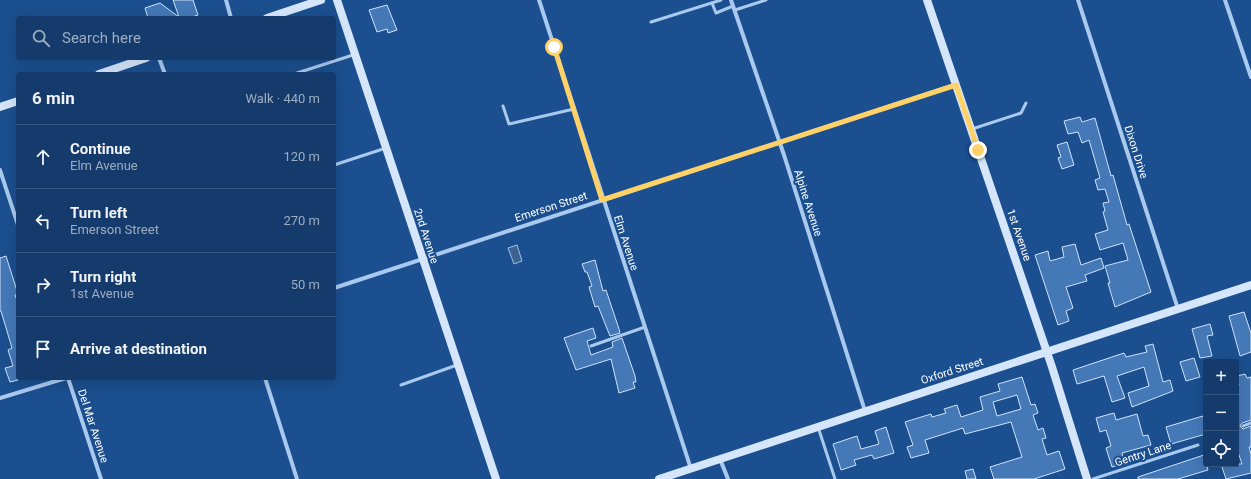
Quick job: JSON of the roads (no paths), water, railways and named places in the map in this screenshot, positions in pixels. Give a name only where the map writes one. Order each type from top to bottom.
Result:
[{"type":"street","points":[[226,0],[230,16]]},
{"type":"street","points":[[273,16],[321,0]]},
{"type":"street","name":"2nd Avenue","points":[[337,0],[496,479]]},
{"type":"street","name":"Elm Avenue","points":[[539,0],[602,200],[691,468]]},
{"type":"street","name":"Alpine Avenue","points":[[731,0],[779,142],[865,411]]},
{"type":"street","name":"1st Avenue","points":[[927,0],[1047,352],[1087,479]]},
{"type":"street","name":"Dixon Drive","points":[[1078,0],[1178,309]]},
{"type":"street","points":[[1225,0],[1251,77]]},
{"type":"street","points":[[105,72],[140,60]]},
{"type":"street","points":[[160,60],[164,72]]},
{"type":"street","name":"Emerson Street","points":[[336,287],[956,85]]},
{"type":"street","points":[[0,107],[16,102]]},
{"type":"street","points":[[0,170],[16,219]]},
{"type":"street","name":"Oxford Street","points":[[660,479],[1251,285]]},
{"type":"street","points":[[0,398],[60,380]]},
{"type":"street","name":"Del Mar Avenue","points":[[68,380],[102,479]]},
{"type":"street","points":[[266,380],[297,479]]},
{"type":"street","points":[[720,459],[728,479]]},
{"type":"lane","points":[[651,22],[721,0]]},
{"type":"lane","points":[[712,3],[716,13],[766,0]]},
{"type":"lane","points":[[300,72],[355,54]]},
{"type":"lane","points":[[971,130],[1021,113],[1026,103]]},
{"type":"lane","points":[[502,106],[508,124],[574,109]]},
{"type":"lane","points":[[336,164],[386,148]]},
{"type":"lane","points":[[591,346],[644,328]]},
{"type":"lane","points":[[400,385],[458,365]]},
{"type":"lane","points":[[1242,426],[1251,423]]},
{"type":"lane","points":[[818,427],[834,479]]},
{"type":"lane","name":"Gentry Lane","points":[[1093,479],[1198,445]]},
{"type":"water","points":[[517,245],[522,261],[514,264],[508,248]]}]
